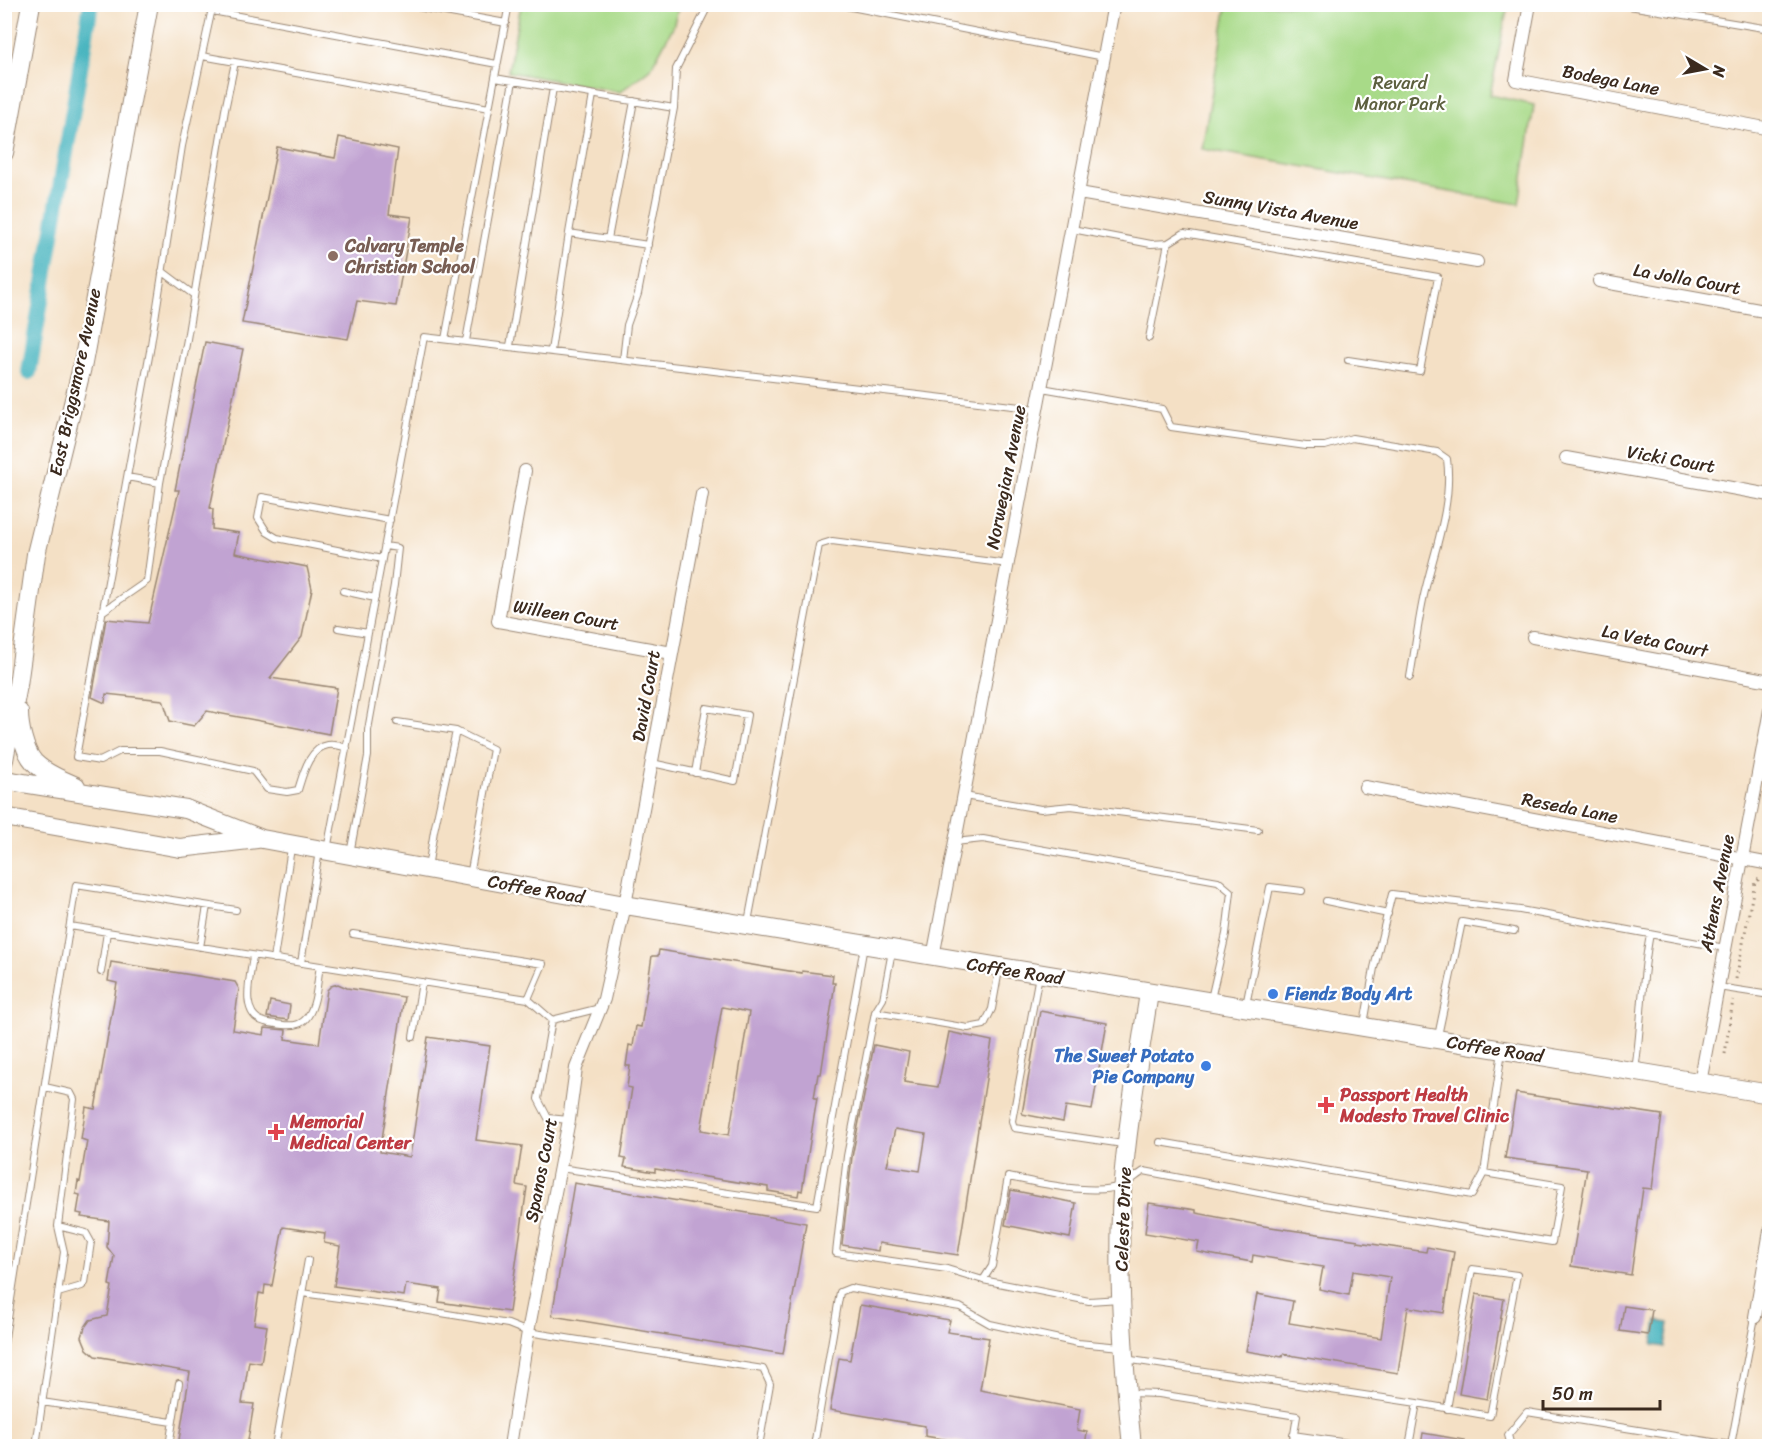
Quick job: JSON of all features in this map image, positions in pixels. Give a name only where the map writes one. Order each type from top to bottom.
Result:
[{"type":"main road","points":[[4,153],[31,4]]},
{"type":"main road","name":"East Briggsmore Avenue","points":[[4,760],[18,685],[36,554],[83,363],[149,4]]},
{"type":"main road","points":[[18,685],[20,729],[33,761],[57,778],[94,794]]},
{"type":"main road","name":"Coffee Road","points":[[4,780],[186,809],[262,838],[626,905],[1770,1094]]},
{"type":"main road","name":"Coffee Road","points":[[4,817],[180,848],[262,838]]},
{"type":"main road","name":"Celeste Drive","points":[[1132,1446],[1120,1299],[1123,1185],[1149,993]]},
{"type":"street","name":"Norwegian Avenue","points":[[933,957],[1114,4]]},
{"type":"street","name":"Bodega Lane","points":[[1530,4],[1516,80],[1770,129]]},
{"type":"street","name":"Sunny Vista Avenue","points":[[1079,193],[1477,262]]},
{"type":"street","name":"La Jolla Court","points":[[1599,281],[1770,312]]},
{"type":"street","name":"Vicki Court","points":[[1566,458],[1770,495]]},
{"type":"street","name":"Willeen Court","points":[[525,471],[498,621],[672,653]]},
{"type":"street","name":"David Court","points":[[626,905],[702,494]]},
{"type":"street","name":"La Veta Court","points":[[1533,638],[1770,681]]},
{"type":"street","name":"Athens Avenue","points":[[1700,1083],[1770,710]]},
{"type":"street","name":"Reseda Lane","points":[[1365,787],[1770,864]]},
{"type":"street","name":"Spanos Court","points":[[510,1446],[528,1332],[569,1120],[576,1068],[604,999],[626,905]]},
{"type":"street","points":[[1755,1317],[1770,1231]]},
{"type":"lane","points":[[401,4],[506,23]]},
{"type":"lane","points":[[446,339],[509,4]]},
{"type":"lane","points":[[623,360],[627,326],[638,294],[674,108],[676,69],[709,4]]},
{"type":"lane","points":[[836,4],[1104,57]]},
{"type":"lane","points":[[1617,4],[1770,29]]},
{"type":"lane","points":[[347,748],[330,744],[319,748],[310,759],[298,790],[287,792],[267,789],[253,771],[160,751],[120,751],[99,761],[76,757],[127,477],[182,146],[212,8],[498,64]]},
{"type":"lane","points":[[202,56],[489,108]]},
{"type":"lane","points":[[102,613],[147,581],[160,483],[235,62]]},
{"type":"lane","points":[[495,78],[674,108]]},
{"type":"lane","points":[[466,341],[513,81]]},
{"type":"lane","points":[[510,346],[553,88]]},
{"type":"lane","points":[[551,351],[593,94]]},
{"type":"lane","points":[[608,239],[634,101]]},
{"type":"lane","points":[[1072,229],[1151,244],[1168,243],[1184,233],[1438,277],[1420,371],[1348,360]]},
{"type":"lane","points":[[569,233],[648,245]]},
{"type":"lane","points":[[1149,338],[1168,243]]},
{"type":"lane","points":[[162,271],[194,295]]},
{"type":"lane","points":[[301,963],[323,850],[347,748],[424,337],[1038,409]]},
{"type":"lane","points":[[1042,388],[1162,409],[1171,427],[1306,446],[1325,446],[1352,438],[1437,452],[1447,459],[1450,479],[1444,515],[1424,597],[1410,677]]},
{"type":"lane","points":[[127,477],[160,483]]},
{"type":"lane","points":[[382,559],[277,538],[267,532],[258,518],[262,498],[390,520]]},
{"type":"lane","points":[[748,926],[819,545],[832,541],[1008,564]]},
{"type":"lane","points":[[350,855],[368,756],[368,730],[394,585],[398,548],[385,546]]},
{"type":"lane","points":[[343,591],[375,598]]},
{"type":"lane","points":[[338,628],[368,633]]},
{"type":"lane","points":[[652,763],[695,773],[735,781],[747,715],[706,708],[695,773]]},
{"type":"lane","points":[[397,722],[456,731],[493,749],[470,877]]},
{"type":"lane","points":[[428,869],[456,731]]},
{"type":"lane","points":[[964,796],[1041,809],[1071,806],[1258,830]]},
{"type":"lane","points":[[955,842],[983,839],[1218,881],[1231,892],[1226,934],[1210,1003]]},
{"type":"lane","points":[[274,959],[291,844]]},
{"type":"lane","points":[[4,1344],[76,885],[236,910]]},
{"type":"lane","points":[[1245,1009],[1270,887],[1302,891]]},
{"type":"lane","points":[[1363,1028],[1374,968],[1392,894],[1520,910],[1725,948]]},
{"type":"lane","points":[[1326,902],[1388,914]]},
{"type":"lane","points":[[200,947],[207,906]]},
{"type":"lane","points":[[1438,1040],[1462,922],[1514,931]]},
{"type":"lane","points":[[70,926],[528,999],[552,1020]]},
{"type":"lane","points":[[101,972],[108,932]]},
{"type":"lane","points":[[353,934],[543,964],[528,999]]},
{"type":"lane","points":[[1635,1072],[1641,1030],[1644,966],[1650,934]]},
{"type":"lane","points":[[559,1168],[816,1206],[864,945]]},
{"type":"lane","points":[[892,950],[883,999],[875,1012],[847,1156],[836,1253],[947,1269],[983,1280],[1089,1301],[1120,1299]]},
{"type":"lane","points":[[253,956],[249,1004],[254,1016],[265,1022],[295,1025],[308,1017],[320,966]]},
{"type":"lane","points":[[875,1012],[968,1028],[984,1025],[992,1009],[999,968]]},
{"type":"lane","points":[[1039,975],[1012,1121],[1014,1128],[1127,1145]]},
{"type":"lane","points":[[413,1037],[422,982]]},
{"type":"lane","points":[[1718,987],[1770,995]]},
{"type":"lane","points":[[552,1020],[600,1008]]},
{"type":"lane","points":[[552,1020],[538,1099],[548,1118],[569,1120]]},
{"type":"lane","points":[[1160,1142],[1472,1195],[1484,1173],[1502,1050]]},
{"type":"lane","points":[[36,1446],[64,1252],[58,1226],[74,1100],[70,1093],[45,1087]]},
{"type":"lane","points":[[983,1280],[993,1266],[1008,1177],[1076,1188],[1098,1189],[1123,1185],[1144,1171],[1311,1203],[1552,1242],[1562,1186],[1484,1173]]},
{"type":"lane","points":[[58,1226],[86,1233],[91,1242],[85,1283],[58,1293]]},
{"type":"lane","points":[[275,1446],[308,1260]]},
{"type":"lane","points":[[814,1446],[840,1292],[850,1288],[960,1307],[990,1324],[1123,1353],[1491,1416],[1517,1275],[1472,1269],[1447,1408]]},
{"type":"lane","points":[[302,1293],[405,1307],[508,1324],[528,1332],[763,1369],[770,1383],[759,1446]]},
{"type":"lane","points":[[1511,1446],[1508,1435],[1527,1412],[1731,1445],[1755,1317]]},
{"type":"lane","points":[[169,1446],[179,1383]]},
{"type":"lane","points":[[1126,1393],[1159,1394],[1297,1416],[1292,1446]]},
{"type":"lane","points":[[42,1402],[172,1422]]},
{"type":"lane","points":[[1409,1446],[1418,1403]]},
{"type":"lane","points":[[1293,1435],[1369,1446]]},
{"type":"lane","points":[[4,1445],[13,1446]]},
{"type":"path","points":[[1725,1054],[1734,991],[1755,882],[1763,876],[1770,877]]},
{"type":"green space","points":[[521,4],[679,5],[673,27],[651,68],[620,92],[508,72]]},
{"type":"green space","name":"Revard Manor Park","points":[[1227,5],[1508,5],[1490,95],[1534,105],[1519,204],[1202,149]]},
{"type":"water","points":[[1657,1321],[1669,1323],[1665,1347],[1653,1345]]},
{"type":"building","points":[[339,137],[398,149],[389,214],[412,217],[396,306],[357,301],[348,339],[242,323],[277,147],[335,158]]},
{"type":"building","points":[[205,342],[243,349],[210,508],[213,509],[212,529],[239,533],[235,553],[307,567],[312,589],[302,637],[270,678],[337,688],[329,734],[207,711],[194,726],[170,721],[163,700],[106,694],[105,703],[92,697],[106,619],[148,623],[179,490],[175,490]]},
{"type":"building","points":[[659,950],[802,973],[802,971],[833,975],[832,983],[835,983],[821,1074],[818,1074],[814,1098],[817,1098],[802,1191],[799,1190],[798,1196],[768,1191],[768,1187],[655,1169],[655,1172],[624,1167],[626,1159],[621,1158],[632,1088],[627,1087],[630,1066],[626,1066],[629,1045],[633,1046],[636,1026],[641,1027],[652,956],[658,956]],"holes":[[[722,1007],[749,1012],[729,1135],[701,1130]]]},
{"type":"building","points":[[111,962],[235,982],[239,989],[233,1030],[264,1035],[265,1028],[286,1030],[285,1039],[319,1044],[327,990],[331,986],[338,984],[347,988],[404,997],[380,1152],[410,1157],[428,1037],[490,1046],[476,1140],[522,1146],[516,1185],[527,1187],[509,1312],[439,1302],[441,1289],[406,1284],[404,1296],[334,1286],[340,1246],[324,1243],[325,1233],[283,1227],[272,1286],[265,1285],[264,1294],[259,1293],[254,1324],[267,1326],[261,1363],[249,1361],[242,1403],[254,1404],[247,1446],[178,1446],[190,1372],[95,1356],[87,1349],[82,1337],[90,1320],[107,1316],[112,1286],[109,1285],[114,1256],[107,1247],[109,1221],[81,1217],[82,1214],[77,1213],[80,1195],[76,1194],[87,1141],[81,1139],[86,1107],[95,1109],[117,983],[108,981]]},
{"type":"building","points":[[270,1001],[290,1005],[288,1020],[267,1017]]},
{"type":"building","points":[[1040,1011],[1107,1023],[1092,1110],[1066,1106],[1063,1122],[1022,1114]]},
{"type":"building","points":[[949,1032],[992,1041],[958,1255],[879,1243],[878,1251],[842,1245],[852,1157],[874,1045],[909,1052],[904,1082],[938,1087]],"holes":[[[895,1129],[926,1134],[920,1171],[887,1166]]]},
{"type":"building","points":[[1516,1093],[1662,1115],[1652,1189],[1643,1188],[1631,1275],[1571,1266],[1587,1169],[1505,1158]]},
{"type":"building","points":[[574,1183],[806,1223],[783,1354],[552,1316]]},
{"type":"building","points":[[1011,1190],[1076,1203],[1070,1238],[1005,1225]]},
{"type":"building","points":[[1149,1203],[1196,1210],[1196,1213],[1264,1226],[1358,1240],[1358,1242],[1426,1252],[1427,1247],[1454,1252],[1444,1313],[1408,1307],[1398,1373],[1283,1354],[1282,1357],[1246,1351],[1257,1294],[1293,1301],[1289,1323],[1381,1338],[1390,1277],[1353,1271],[1349,1295],[1319,1289],[1323,1267],[1253,1255],[1252,1262],[1197,1252],[1199,1242],[1145,1233]]},
{"type":"building","points":[[1476,1294],[1504,1299],[1487,1399],[1459,1394]]},
{"type":"building","points":[[860,1305],[950,1320],[947,1332],[989,1338],[980,1390],[1080,1409],[1077,1430],[1087,1432],[1085,1446],[984,1446],[925,1436],[925,1426],[830,1410],[839,1358],[850,1360]]},
{"type":"building","points":[[1624,1306],[1652,1310],[1648,1335],[1620,1331]]},
{"type":"building","points":[[1423,1433],[1464,1440],[1463,1446],[1421,1446]]},
{"type":"waterway","points":[[29,372],[91,4]]},
{"type":"place","name":"Calvary Temple Christian School","points":[[333,256]]},
{"type":"place","name":"Fiendz Body Art","points":[[1273,994]]},
{"type":"place","name":"The Sweet Potato Pie Company","points":[[1206,1066]]},
{"type":"place","name":"Passport Health Modesto Travel Clinic","points":[[1326,1105]]},
{"type":"place","name":"Memorial Medical Center","points":[[276,1132]]}]
